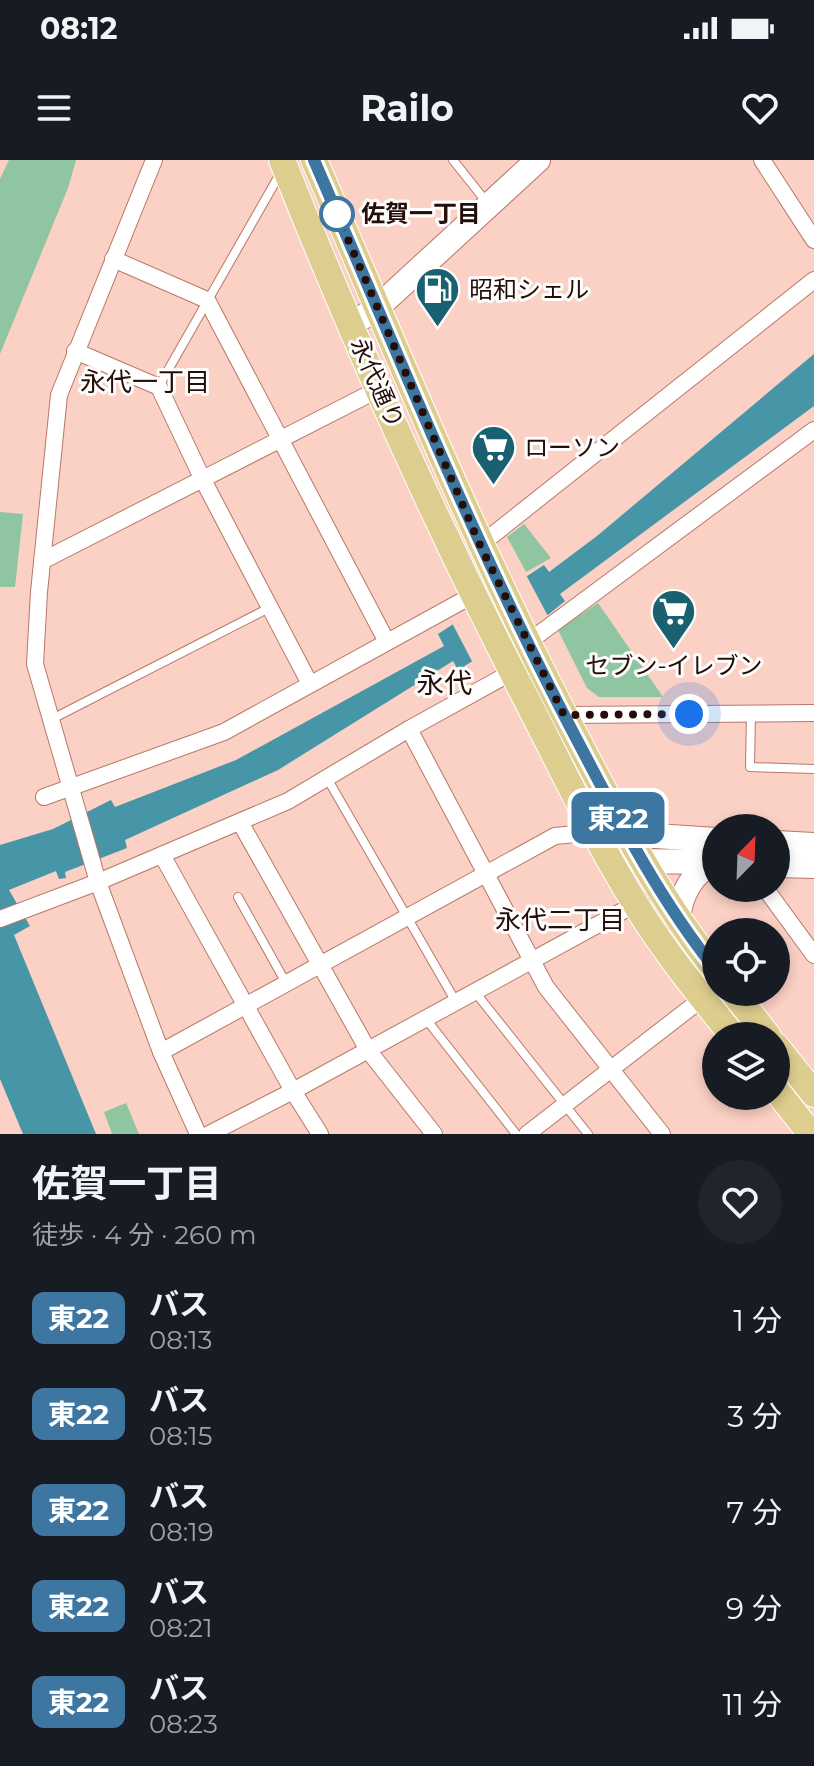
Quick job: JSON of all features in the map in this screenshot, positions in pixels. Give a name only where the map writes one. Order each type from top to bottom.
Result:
[{"type":"main road","name":"永代通り","points":[[314,160],[480,545],[525,638]]},
{"type":"main road","points":[[351,325],[378,307],[538,160]]},
{"type":"main road","name":"永代通り","points":[[279,162],[379,389],[506,660]]},
{"type":"main road","points":[[525,638],[627,834],[678,920],[702,952]]},
{"type":"main road","points":[[506,660],[635,904],[702,997]]},
{"type":"main road","points":[[595,832],[702,839]]},
{"type":"main road","points":[[790,844],[814,845]]},
{"type":"main road","points":[[611,861],[702,862]]},
{"type":"main road","points":[[790,865],[814,866]]},
{"type":"main road","points":[[678,920],[680,905],[692,879],[702,870]]},
{"type":"main road","points":[[709,1006],[722,1022]]},
{"type":"main road","points":[[744,1006],[757,1022]]},
{"type":"main road","points":[[790,1064],[814,1094]]},
{"type":"main road","points":[[790,1108],[811,1134]]},
{"type":"street","points":[[154,160],[59,395],[35,664],[97,877],[161,1052],[198,1134]]},
{"type":"street","points":[[766,162],[814,240]]},
{"type":"street","points":[[113,259],[207,300],[387,642]]},
{"type":"street","points":[[480,545],[814,280]]},
{"type":"street","points":[[75,351],[159,387],[202,478],[310,684]]},
{"type":"street","points":[[42,561],[379,389]]},
{"type":"street","points":[[525,638],[814,430]]},
{"type":"street","points":[[44,797],[72,797],[224,732],[387,642],[476,600]]},
{"type":"street","points":[[0,919],[288,801],[409,729],[506,660]]},
{"type":"street","points":[[564,715],[814,713]]},
{"type":"street","points":[[409,729],[546,987],[662,1134]]},
{"type":"street","points":[[240,822],[368,1050],[434,1134]]},
{"type":"street","points":[[161,1052],[555,836],[595,832]]},
{"type":"street","points":[[162,855],[320,1134]]},
{"type":"street","points":[[209,1134],[660,891]]},
{"type":"street","points":[[775,902],[814,955]]},
{"type":"street","points":[[527,1134],[702,999]]},
{"type":"lane","points":[[453,160],[489,205]]},
{"type":"lane","points":[[159,387],[279,162]]},
{"type":"lane","points":[[50,720],[269,608]]},
{"type":"lane","points":[[751,713],[750,767],[814,769]]},
{"type":"lane","points":[[327,778],[456,1002]]},
{"type":"lane","points":[[238,897],[286,984]]},
{"type":"lane","points":[[475,992],[588,1134]]},
{"type":"lane","points":[[426,1018],[516,1134]]},
{"type":"green space","points":[[9,160],[76,160],[68,188],[0,354],[0,179]]},
{"type":"green space","points":[[0,512],[23,514],[15,587],[0,587]]},
{"type":"green space","points":[[524,524],[551,558],[526,572],[507,537]]},
{"type":"green space","points":[[598,603],[663,697],[599,697],[587,688],[558,630]]},
{"type":"green space","points":[[126,1103],[139,1134],[112,1134],[104,1112]]},
{"type":"water","points":[[814,354],[814,406],[560,594],[565,601],[549,614],[458,670],[453,661],[278,770],[125,840],[127,848],[65,872],[66,878],[59,879],[56,871],[9,890],[30,926],[14,935],[96,1134],[23,1134],[0,1079],[0,845],[53,829],[111,800],[115,807],[236,760],[444,646],[438,634],[544,565],[549,572],[597,536]]},
{"type":"pier","points":[[525,573],[549,618],[474,665],[451,621]]},
{"type":"bus line","name":"東22","points":[[314,160],[480,545],[527,643],[627,834],[678,920],[702,952]]},
{"type":"place","name":"佐賀一丁目","points":[[337,214]]},
{"type":"place","name":"昭和シェル","points":[[438,329]]},
{"type":"place","name":"ローソン","points":[[493,487]]},
{"type":"place","name":"セブン-イレブン","points":[[674,651]]},
{"type":"district","name":"永代一丁目","points":[[145,382]]},
{"type":"district","name":"永代","points":[[444,683]]},
{"type":"district","name":"永代二丁目","points":[[560,920]]},
{"type":"route","points":[[337,214],[480,545],[564,715],[689,714]]}]
